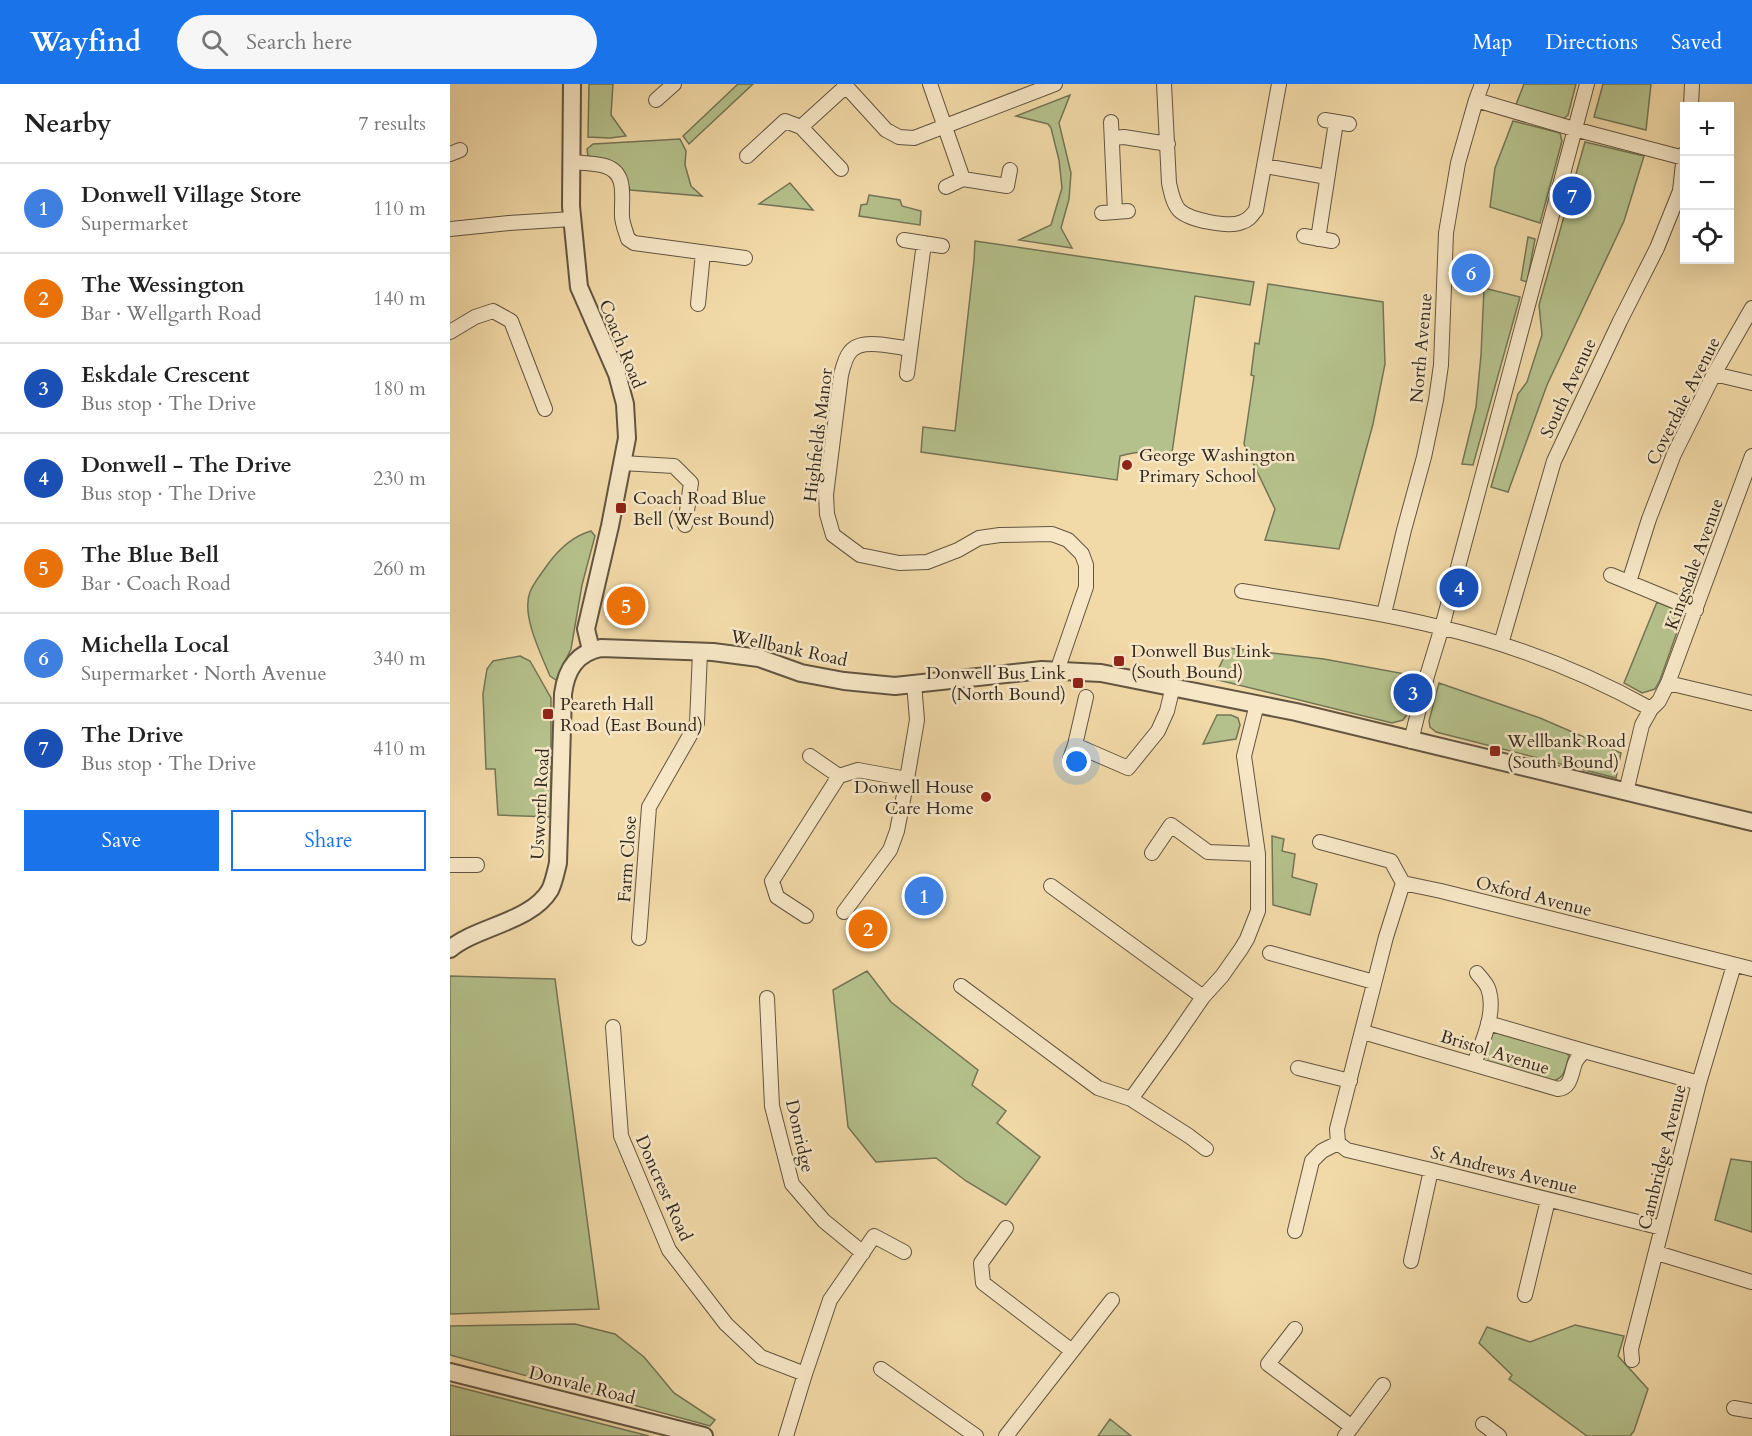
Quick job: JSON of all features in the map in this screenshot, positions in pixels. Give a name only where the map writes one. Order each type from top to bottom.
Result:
[{"type":"street","name":"Coach Road","points":[[572,84],[572,219],[579,287],[617,374],[625,404],[627,438],[610,526],[586,629],[591,650]]},
{"type":"street","points":[[656,100],[674,84]]},
{"type":"street","points":[[930,84],[963,179]]},
{"type":"street","points":[[801,126],[845,85],[886,130],[899,137],[914,138],[1054,84]]},
{"type":"street","points":[[1164,84],[1169,183],[1172,197],[1178,209],[1193,218],[1233,225],[1248,219],[1256,210],[1279,84]]},
{"type":"street","name":"North Avenue","points":[[1384,614],[1436,400],[1441,365],[1446,233],[1458,163],[1482,84]]},
{"type":"street","points":[[1412,741],[1427,676],[1587,84]]},
{"type":"street","points":[[1691,102],[1692,84]]},
{"type":"street","points":[[1476,100],[1574,129],[1680,155]]},
{"type":"street","points":[[746,155],[785,121],[801,126],[841,169]]},
{"type":"street","points":[[1111,122],[1115,212]]},
{"type":"street","points":[[1318,239],[1337,122]]},
{"type":"street","points":[[1112,138],[1124,137],[1168,144]]},
{"type":"street","points":[[572,162],[606,166],[615,171],[621,180],[623,193],[622,218],[628,239],[634,243],[745,258]]},
{"type":"street","points":[[1265,166],[1328,177]]},
{"type":"street","points":[[946,187],[963,179],[1007,186],[1010,170]]},
{"type":"street","name":"South Avenue","points":[[1501,644],[1554,461],[1657,248],[1680,191]]},
{"type":"street","points":[[451,224],[572,219]]},
{"type":"street","points":[[903,240],[942,246]]},
{"type":"street","points":[[907,374],[924,243]]},
{"type":"street","points":[[698,304],[703,253]]},
{"type":"street","name":"Coverdale Avenue","points":[[1629,582],[1649,519],[1674,454],[1714,374],[1752,308]]},
{"type":"street","points":[[450,332],[476,317],[493,311],[511,321],[545,408]]},
{"type":"street","name":"Highfields Manor","points":[[910,349],[867,343],[855,347],[846,359],[841,375],[826,495],[826,514],[833,535],[860,555],[899,563],[927,562],[958,550],[979,538],[1016,534],[1052,534],[1068,540],[1082,554],[1086,565],[1086,587],[1057,670]]},
{"type":"street","points":[[1714,374],[1752,383]]},
{"type":"street","name":"Kingsdale Avenue","points":[[1626,792],[1642,725],[1668,683],[1752,456]]},
{"type":"street","points":[[622,463],[674,466],[691,483],[685,525]]},
{"type":"street","points":[[1611,575],[1696,610]]},
{"type":"street","points":[[1242,591],[1384,614],[1442,627],[1501,644],[1608,687],[1651,709]]},
{"type":"street","name":"Wellbank Road","points":[[591,650],[601,648],[713,652],[759,658],[801,673],[844,681],[895,686],[1042,670],[1101,673],[1296,712],[1752,822]]},
{"type":"street","name":"Usworth Road","points":[[450,949],[458,942],[533,907],[550,889],[558,863],[562,694],[565,679],[580,655],[591,650]]},
{"type":"street","name":"Farm Close","points":[[639,938],[649,807],[697,723],[700,652]]},
{"type":"street","points":[[844,912],[890,850],[897,831],[917,720],[914,683]]},
{"type":"street","points":[[1668,683],[1752,703]]},
{"type":"street","points":[[1075,745],[1128,768],[1158,730],[1167,711],[1173,686]]},
{"type":"street","points":[[1070,759],[1086,697]]},
{"type":"street","points":[[1131,1099],[1203,996],[1222,976],[1247,939],[1258,911],[1258,854],[1244,756],[1257,704]]},
{"type":"street","points":[[810,756],[839,776]]},
{"type":"street","points":[[806,916],[777,897],[772,881],[839,776],[858,770],[907,779]]},
{"type":"street","points":[[1152,853],[1171,825],[1208,852],[1258,854]]},
{"type":"street","points":[[1295,1231],[1312,1161],[1322,1151],[1338,1143],[1337,1129],[1374,982],[1403,883],[1390,861],[1320,842]]},
{"type":"street","points":[[450,865],[477,865]]},
{"type":"street","name":"Oxford Avenue","points":[[1403,883],[1752,969]]},
{"type":"street","points":[[1051,886],[1203,996]]},
{"type":"street","points":[[1270,953],[1374,982]]},
{"type":"street","name":"Cambridge Avenue","points":[[1632,1360],[1631,1348],[1699,1083],[1734,965]]},
{"type":"street","points":[[1474,1064],[1488,1023],[1491,1002],[1488,987],[1477,973]]},
{"type":"street","points":[[961,986],[1098,1088],[1131,1099],[1206,1149]]},
{"type":"street","name":"Donridge","points":[[767,998],[772,1106],[792,1184],[824,1221],[863,1253]]},
{"type":"street","points":[[1488,1023],[1699,1083]]},
{"type":"street","name":"Doncrest Road","points":[[613,1027],[621,1136],[669,1250],[726,1324],[761,1357],[805,1374]]},
{"type":"street","name":"Bristol Avenue","points":[[1363,1032],[1558,1089],[1563,1089],[1568,1085],[1576,1060],[1584,1051]]},
{"type":"street","points":[[1298,1068],[1350,1081]]},
{"type":"street","name":"St Andrews Avenue","points":[[1338,1143],[1347,1150],[1662,1228]]},
{"type":"street","points":[[1411,1261],[1431,1170]]},
{"type":"street","points":[[1525,1295],[1548,1200]]},
{"type":"street","points":[[1006,1228],[981,1263],[983,1283],[1072,1351]]},
{"type":"street","points":[[786,1436],[830,1300],[874,1236],[904,1252]]},
{"type":"street","points":[[1657,1253],[1752,1282]]},
{"type":"street","points":[[1006,1436],[1112,1300]]},
{"type":"street","points":[[1295,1329],[1268,1364],[1349,1431],[1383,1385]]},
{"type":"street","points":[[881,1369],[976,1436]]},
{"type":"street","name":"Donvale Road","points":[[450,1372],[704,1436]]},
{"type":"street","points":[[1734,1408],[1752,1411]]},
{"type":"street","points":[[1483,1424],[1499,1436]]},
{"type":"green space","points":[[589,84],[613,84],[611,115],[626,136],[588,137]]},
{"type":"green space","points":[[738,84],[753,84],[689,144],[683,136]]},
{"type":"green space","points":[[1524,84],[1576,84],[1568,115],[1561,121],[1515,107]]},
{"type":"green space","points":[[1603,84],[1651,84],[1646,130],[1594,117]]},
{"type":"green space","points":[[1070,95],[1059,123],[1071,173],[1069,199],[1061,228],[1072,248],[1019,240],[1051,225],[1062,188],[1059,160],[1051,128],[1048,124],[1016,116]]},
{"type":"green space","points":[[1513,121],[1560,133],[1562,141],[1540,223],[1490,207],[1495,168]]},
{"type":"green space","points":[[680,139],[686,151],[685,165],[691,186],[702,196],[630,190],[623,173],[616,164],[588,156],[587,149],[593,144]]},
{"type":"green space","points":[[1585,142],[1644,156],[1624,221],[1547,385],[1508,492],[1491,487],[1518,394],[1527,382],[1542,335],[1539,305]]},
{"type":"green space","points":[[790,183],[813,210],[759,204]]},
{"type":"green space","points":[[869,195],[900,200],[902,206],[921,211],[920,225],[859,216],[861,205],[867,204]]},
{"type":"green space","points":[[1528,237],[1535,239],[1527,282],[1521,280]]},
{"type":"green space","points":[[975,241],[1254,282],[1250,305],[1195,296],[1171,459],[1146,452],[1120,456],[1117,480],[921,452],[923,427],[955,431]]},
{"type":"green space","points":[[1268,284],[1383,302],[1385,364],[1373,424],[1339,549],[1265,540],[1275,509],[1244,444],[1254,376],[1251,375],[1255,343],[1259,344]]},
{"type":"green space","points":[[1484,288],[1520,297],[1473,465],[1462,464],[1476,407]]},
{"type":"green space","points":[[591,531],[595,536],[582,585],[571,649],[556,680],[550,676],[533,634],[528,612],[530,592],[548,564],[562,548],[578,536]]},
{"type":"green space","points":[[1657,602],[1679,611],[1682,618],[1660,680],[1655,689],[1642,693],[1624,683]]},
{"type":"green space","points":[[1228,648],[1324,659],[1416,676],[1408,713],[1403,720],[1392,723],[1214,679]]},
{"type":"green space","points":[[520,656],[530,661],[551,698],[551,817],[498,815],[495,769],[486,769],[483,694],[487,669],[493,661]]},
{"type":"green space","points":[[1439,683],[1540,718],[1621,753],[1616,778],[1436,732],[1430,727],[1429,721]]},
{"type":"green space","points":[[1217,715],[1231,715],[1238,718],[1240,725],[1236,739],[1203,744]]},
{"type":"green space","points":[[1272,836],[1284,839],[1282,851],[1295,854],[1292,877],[1317,884],[1310,915],[1273,905]]},
{"type":"green space","points":[[867,971],[891,1002],[978,1070],[972,1085],[1006,1111],[997,1123],[1040,1157],[1006,1205],[966,1181],[936,1158],[876,1162],[848,1127],[833,990]]},
{"type":"green space","points":[[450,976],[555,979],[599,1309],[450,1314]]},
{"type":"green space","points":[[1498,1032],[1566,1052],[1569,1056],[1564,1073],[1550,1082],[1482,1060],[1491,1033]]},
{"type":"green space","points":[[1731,1159],[1752,1162],[1752,1232],[1715,1220]]},
{"type":"green space","points":[[575,1324],[615,1334],[644,1357],[674,1393],[715,1420],[710,1426],[450,1355],[450,1326]]},
{"type":"green space","points":[[1575,1325],[1624,1336],[1618,1356],[1648,1389],[1634,1431],[1630,1436],[1587,1436],[1509,1379],[1512,1375],[1479,1343],[1487,1327],[1530,1342]]},
{"type":"green space","points":[[450,1385],[649,1436],[450,1436]]},
{"type":"green space","points":[[1110,1419],[1131,1436],[1098,1436]]},
{"type":"place","name":"The Drive","points":[[1572,196]]},
{"type":"place","name":"Michella Local","points":[[1471,273]]},
{"type":"place","name":"George Washington Primary School","points":[[1127,465]]},
{"type":"place","name":"Coach Road Blue Bell (West Bound)","points":[[621,508]]},
{"type":"place","name":"Donwell - The Drive","points":[[1459,588]]},
{"type":"place","name":"The Blue Bell","points":[[626,606]]},
{"type":"place","name":"Donwell Bus Link (South Bound)","points":[[1119,661]]},
{"type":"place","name":"Donwell Bus Link (North Bound)","points":[[1078,683]]},
{"type":"place","name":"Eskdale Crescent","points":[[1413,693]]},
{"type":"place","name":"Peareth Hall Road (East Bound)","points":[[548,714]]},
{"type":"place","name":"Wellbank Road (South Bound)","points":[[1495,751]]},
{"type":"place","name":"Donwell House Care Home","points":[[986,797]]},
{"type":"place","name":"Donwell Village Store","points":[[924,896]]},
{"type":"place","name":"The Wessington","points":[[868,929]]}]
